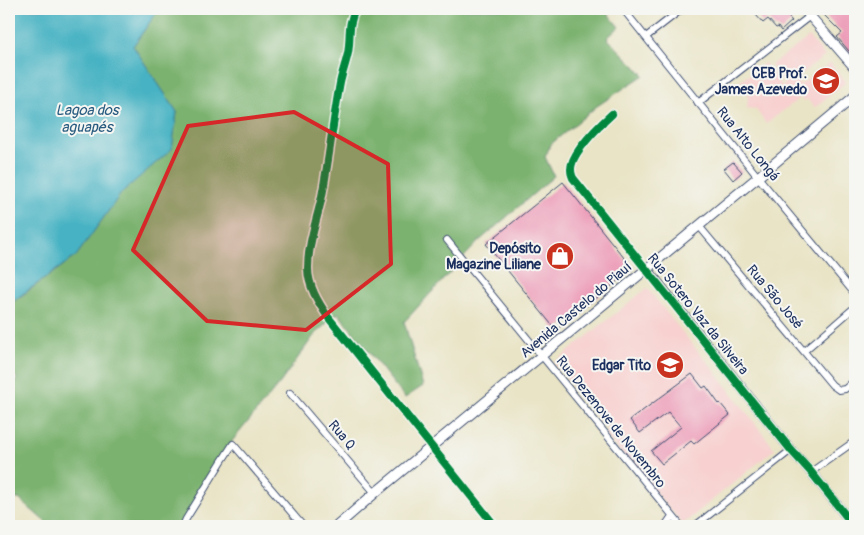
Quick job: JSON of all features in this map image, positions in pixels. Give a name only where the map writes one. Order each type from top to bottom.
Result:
[{"type":"main road","points":[[807,12],[855,68]]},
{"type":"main road","name":"Avenida Castelo do Piauí","points":[[337,526],[431,446],[855,96]]},
{"type":"main road","name":"Rua Sotero Vaz da Silveira","points":[[647,269],[854,526]]},
{"type":"street","points":[[356,9],[351,20],[348,55],[340,84],[322,198],[309,250],[309,275],[313,291],[324,312],[495,526]]},
{"type":"street","name":"Rua Alto Longá","points":[[623,9],[758,178],[855,294]]},
{"type":"street","points":[[646,37],[682,9]]},
{"type":"street","points":[[698,103],[807,12]]},
{"type":"street","name":"Rua Sotero Vaz da Silveira","points":[[612,114],[582,146],[571,166],[571,173],[573,178],[647,269]]},
{"type":"street","name":"Rua São José","points":[[699,226],[832,385],[839,390],[843,390],[855,380]]},
{"type":"street","name":"Rua Dezenove de Novembro","points":[[447,240],[681,526]]},
{"type":"street","points":[[804,351],[855,306]]},
{"type":"street","name":"Rua Q","points":[[290,393],[375,493]]},
{"type":"street","points":[[811,472],[855,441]]},
{"type":"street","points":[[184,526],[186,519],[233,444],[303,526]]},
{"type":"street","points":[[695,526],[791,450]]},
{"type":"street","points":[[665,526],[672,516]]},
{"type":"highlighted area","points":[[294,112],[388,164],[391,264],[306,330],[207,321],[133,250],[188,126]]},
{"type":"shaded area","name":"CEB Prof. James Azevedo","points":[[809,37],[825,56],[796,78],[800,85],[830,63],[846,82],[814,108],[807,99],[804,101],[801,97],[766,124],[755,108],[747,108],[748,96],[738,83],[765,63],[782,86],[785,83],[771,65]]},
{"type":"shaded area","points":[[647,288],[775,449],[683,524],[605,434],[609,431],[554,363]]},
{"type":"green space","points":[[155,9],[604,9],[619,27],[607,38],[644,75],[597,106],[551,144],[545,157],[554,176],[478,242],[404,322],[423,386],[405,398],[338,313],[315,334],[280,383],[233,440],[181,526],[50,526],[19,499],[9,499],[9,390],[17,379],[9,369],[9,307],[13,302],[76,256],[122,192],[172,149],[177,112],[133,46],[157,12]]},
{"type":"water","name":"Lagoa dos aguapés","points":[[9,9],[155,9],[157,12],[133,46],[177,112],[172,149],[122,192],[76,256],[13,301],[9,307]]},
{"type":"building","points":[[763,9],[781,9],[792,21],[781,31],[768,19],[763,23],[756,15]]},
{"type":"building","points":[[818,9],[850,9],[855,14],[855,58],[837,37],[842,33]]},
{"type":"building","points":[[733,162],[742,172],[733,180],[724,169]]},
{"type":"building","name":"Depósito Magazine Liliane","points":[[563,182],[633,269],[556,330],[486,244]]},
{"type":"building","points":[[692,374],[703,388],[706,386],[730,415],[694,444],[691,441],[662,464],[651,451],[681,427],[668,412],[640,433],[630,420]]},
{"type":"cycle path","points":[[356,9],[350,25],[348,53],[340,83],[322,196],[309,250],[308,275],[317,300],[328,317],[495,526]]},
{"type":"cycle path","points":[[612,114],[600,125],[575,156],[571,170],[573,178],[854,526]]},
{"type":"place","name":"CEB Prof. James Azevedo","points":[[826,81]]},
{"type":"place","name":"Depósito Magazine Liliane","points":[[560,256]]},
{"type":"place","name":"Edgar Tito","points":[[670,365]]}]
